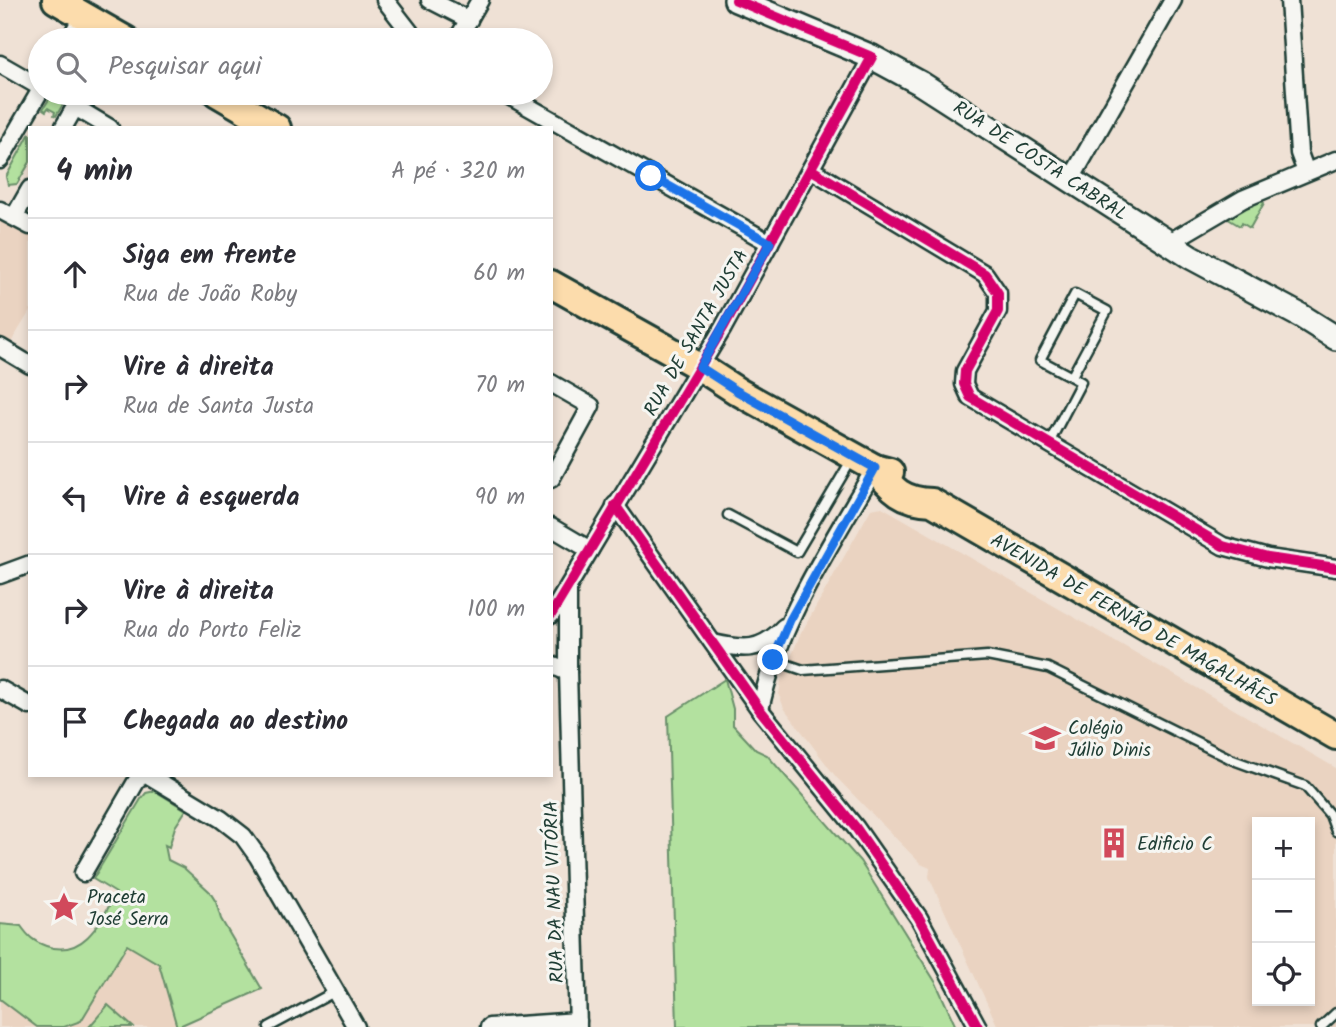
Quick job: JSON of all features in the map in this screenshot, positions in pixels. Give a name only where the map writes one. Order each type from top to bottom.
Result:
[{"type":"main road","points":[[56,0],[102,28]]},
{"type":"main road","name":"RUA DE COSTA CABRAL","points":[[736,0],[872,57],[920,83],[1168,243],[1336,338]]},
{"type":"main road","points":[[237,105],[274,126]]},
{"type":"main road","name":"AVENIDA DE FERNÃO DE MAGALHÃES","points":[[553,285],[864,462],[901,474],[922,486],[932,502],[1336,736]]},
{"type":"street","points":[[385,0],[407,28]]},
{"type":"street","points":[[430,0],[469,20]]},
{"type":"street","points":[[464,28],[480,0]]},
{"type":"street","points":[[1071,179],[1173,0]]},
{"type":"street","points":[[1289,0],[1299,153],[1306,172]]},
{"type":"street","points":[[76,28],[83,16]]},
{"type":"street","name":"RUA DE SANTA JUSTA","points":[[553,612],[700,367],[812,170],[872,57]]},
{"type":"street","points":[[0,64],[28,82]]},
{"type":"street","points":[[0,160],[31,105]]},
{"type":"street","points":[[65,126],[76,105]]},
{"type":"street","points":[[85,105],[108,126]]},
{"type":"street","points":[[525,105],[770,243]]},
{"type":"street","points":[[1168,243],[1243,199],[1336,160]]},
{"type":"street","points":[[812,170],[985,274],[998,293],[998,311],[965,372],[964,384],[970,397],[1223,546],[1268,558],[1336,568]]},
{"type":"street","points":[[28,190],[7,214],[28,225]]},
{"type":"street","points":[[0,348],[28,364]]},
{"type":"street","points":[[553,384],[591,406],[553,475]]},
{"type":"street","points":[[760,709],[773,660],[864,462]]},
{"type":"street","points":[[615,505],[760,709],[856,828],[919,918],[978,1027]]},
{"type":"street","points":[[553,528],[590,550]]},
{"type":"street","points":[[0,575],[28,565]]},
{"type":"street","name":"RUA DE SANTA JUSTA","points":[[568,589],[568,672]]},
{"type":"street","points":[[713,643],[737,648],[760,646],[774,638],[790,620]]},
{"type":"street","points":[[553,666],[568,672]]},
{"type":"street","name":"RUA DA NAU VITÓRIA","points":[[568,672],[578,1024]]},
{"type":"street","points":[[0,689],[28,705]]},
{"type":"street","points":[[83,873],[139,777]]},
{"type":"street","points":[[151,777],[221,819],[243,836],[258,857],[356,1027]]},
{"type":"street","points":[[489,1027],[578,1024]]},
{"type":"lane","points":[[1049,443],[1081,382],[1040,359],[1075,294],[1107,311],[1072,376]]},
{"type":"lane","points":[[728,515],[797,552],[864,462]]},
{"type":"lane","points":[[773,660],[803,670],[987,656],[1048,668],[1233,760],[1305,786],[1330,815],[1336,831]]},
{"type":"lane","points":[[269,1027],[336,991]]},
{"type":"lane","points":[[1321,1027],[1336,1013]]},
{"type":"shaded area","points":[[0,219],[28,235],[28,314],[10,344],[0,338]]},
{"type":"shaded area","name":"Colégio Júlio Dinis","points":[[882,507],[1336,768],[1336,1027],[998,1027],[929,877],[930,868],[921,864],[836,777],[784,708],[779,695],[781,681],[800,635],[871,509]]},
{"type":"shaded area","points":[[127,944],[159,964],[177,1027],[64,1027],[81,1021]]},
{"type":"shaded area","points":[[0,999],[37,1027],[0,1027]]},
{"type":"green space","points":[[46,105],[63,105],[56,116],[55,112],[48,108],[46,111],[43,109]]},
{"type":"green space","points":[[28,137],[28,165],[17,184],[8,185],[6,177]]},
{"type":"green space","points":[[1260,200],[1264,203],[1250,228],[1242,223],[1240,226],[1223,216]]},
{"type":"green space","points":[[725,679],[733,709],[733,725],[756,750],[767,755],[860,861],[936,983],[956,1027],[677,1027],[668,716]]},
{"type":"green space","points":[[155,791],[186,810],[175,827],[169,847],[165,845],[168,860],[184,868],[209,891],[216,902],[221,919],[262,989],[177,1027],[159,964],[127,945],[81,1021],[64,1027],[37,1027],[0,999],[0,924],[21,926],[38,943],[59,949],[71,947],[90,935],[116,893],[93,879],[141,799],[146,793]]},
{"type":"green space","points":[[108,1005],[133,1027],[89,1027]]},
{"type":"cycle path","points":[[553,612],[723,328],[872,57],[736,0]]},
{"type":"cycle path","points":[[812,170],[985,274],[998,293],[998,311],[965,371],[964,384],[970,397],[1223,546],[1268,558],[1336,568]]},
{"type":"cycle path","points":[[615,505],[760,710],[856,828],[919,918],[978,1027]]},
{"type":"place","name":"Colégio Júlio Dinis","points":[[1045,738]]},
{"type":"place","name":"Edificio C","points":[[1114,843]]},
{"type":"place","name":"Praceta José Serra","points":[[64,907]]},
{"type":"route","points":[[651,176],[770,243],[700,367],[737,391],[875,468],[790,620],[773,660]]}]
